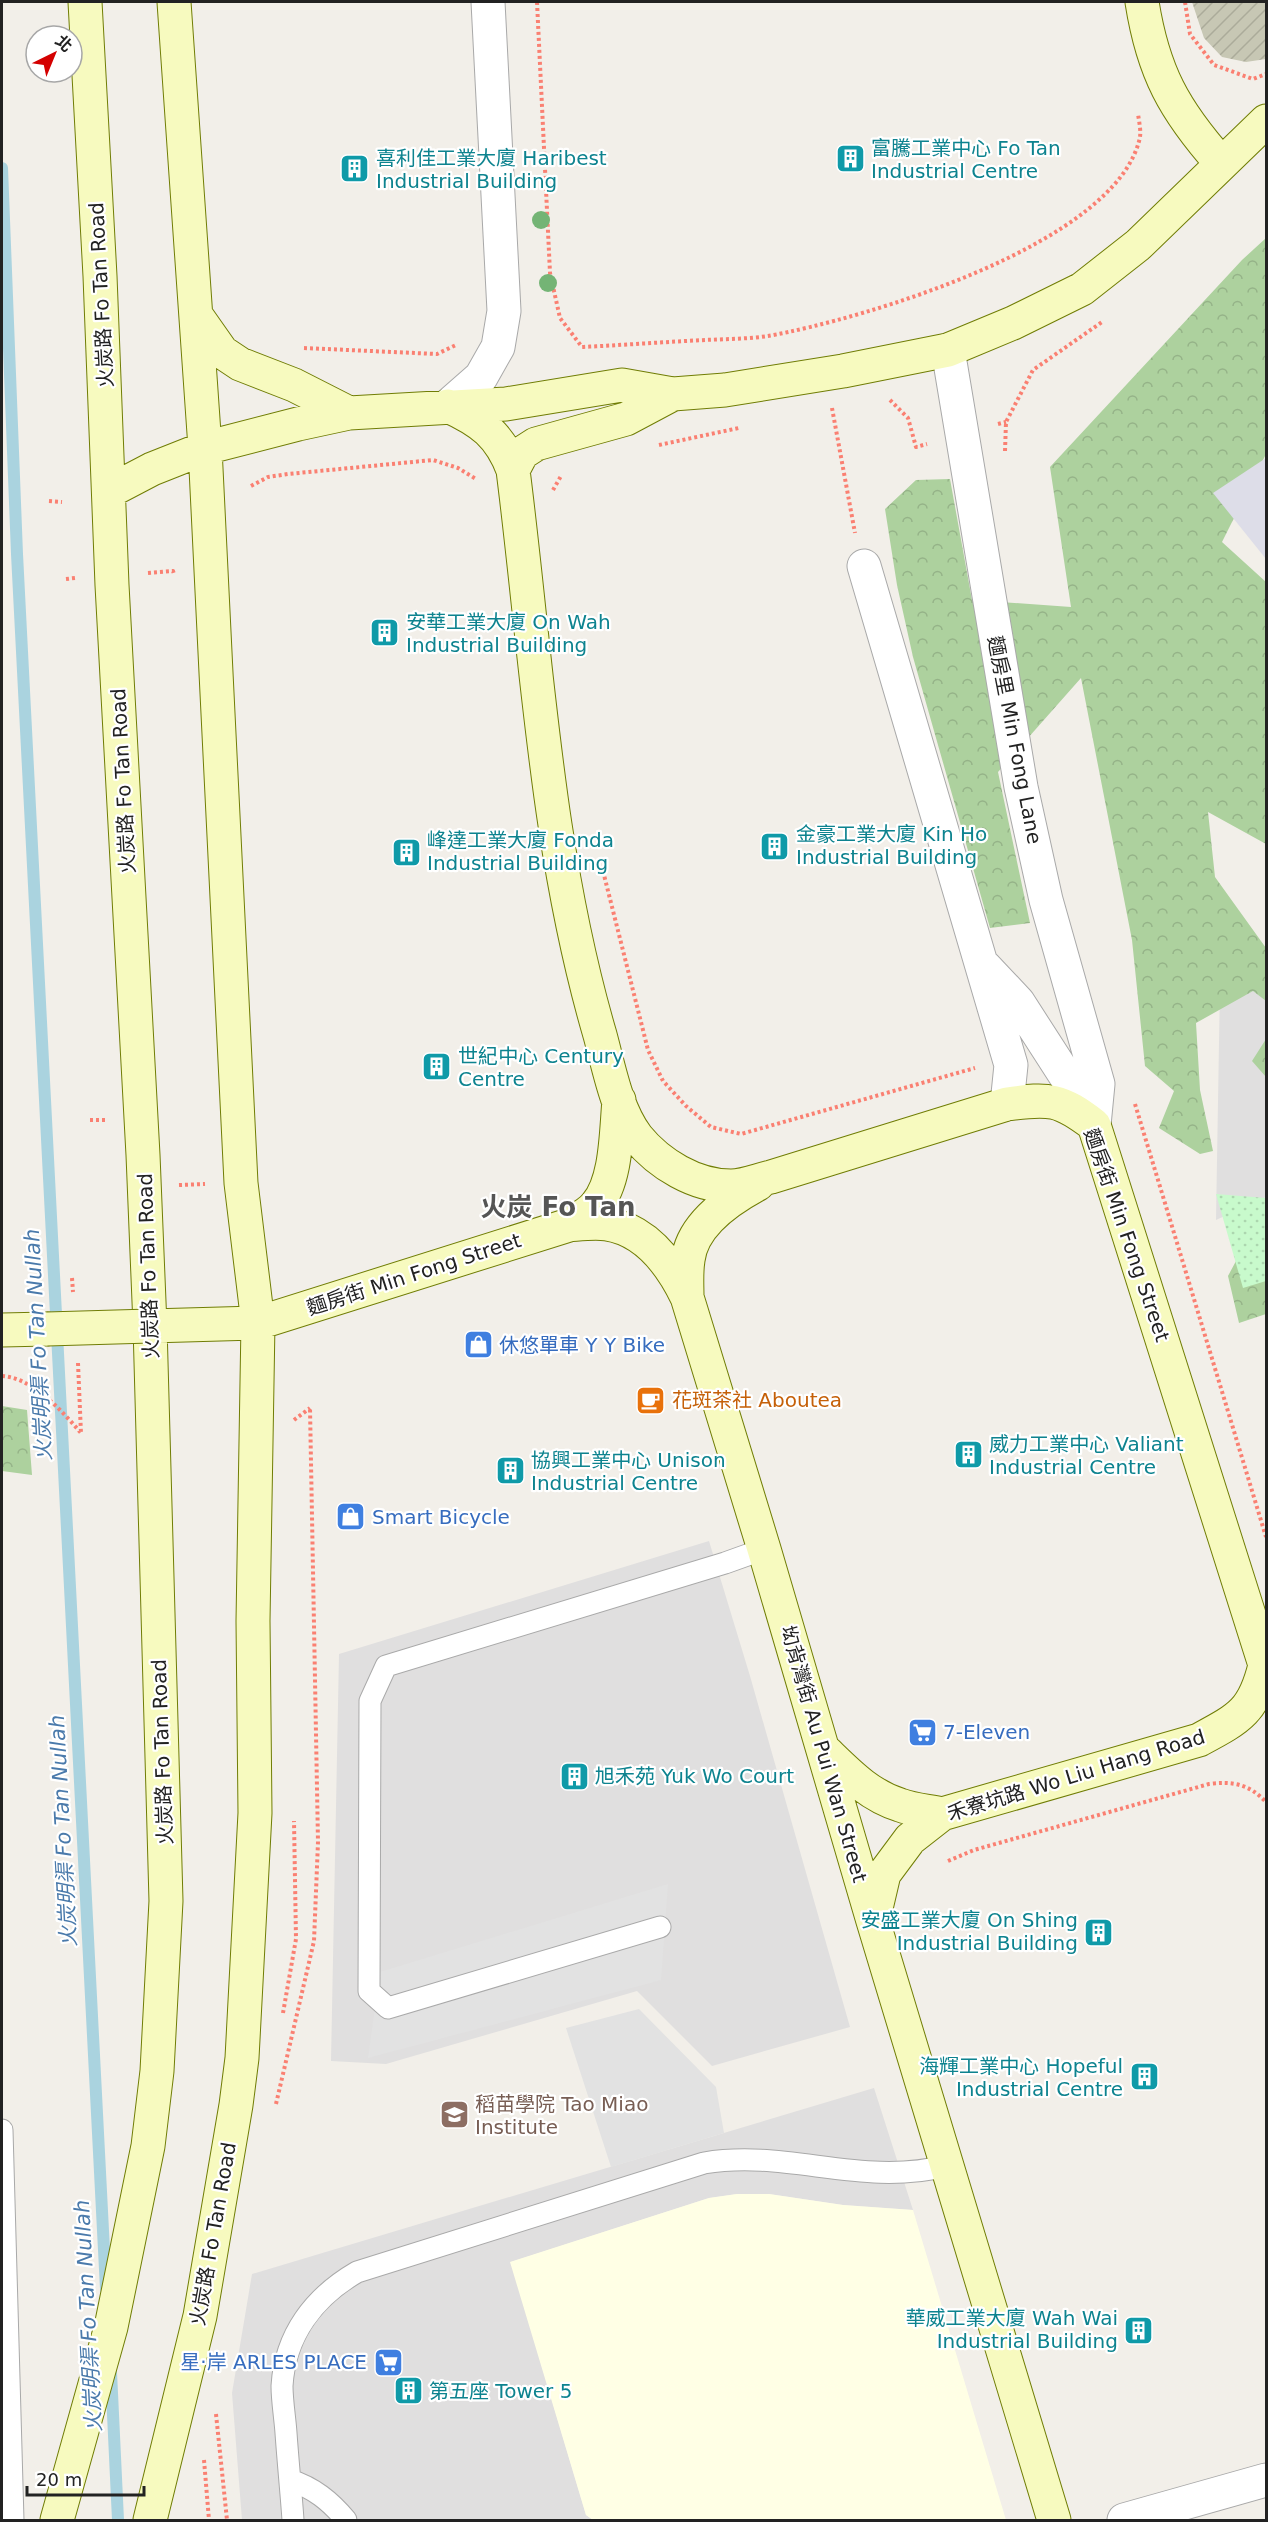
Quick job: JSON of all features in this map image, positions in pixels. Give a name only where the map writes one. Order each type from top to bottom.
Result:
[{"type":"street","name":"火炭路 Fo Tan Road","points":[[57,2520],[111,2327],[148,2146],[157,2072],[166,1901],[150,1326],[85,2]]},
{"type":"street","name":"火炭路 Fo Tan Road","points":[[150,2520],[200,2316],[242,2058],[255,1813],[253,1621],[258,1323],[241,1183],[205,448],[174,2]]},
{"type":"street","points":[[448,406],[481,377],[498,347],[504,311],[488,2]]},
{"type":"street","points":[[1142,2],[1148,38],[1168,93],[1196,134],[1221,163]]},
{"type":"street","points":[[110,491],[152,469],[205,448],[287,426],[349,413],[506,404],[622,385],[673,394],[725,390],[843,371],[948,350],[1013,323],[1082,289],[1138,245],[1266,121]]},
{"type":"street","points":[[196,315],[222,352],[240,364],[294,385],[349,413]]},
{"type":"street","name":"麵房里 Min Fong Lane","points":[[948,350],[1021,787],[1046,900],[1098,1084],[1094,1125]]},
{"type":"street","points":[[513,470],[522,453],[536,444],[626,419],[673,394]]},
{"type":"street","points":[[448,406],[472,417],[493,434],[506,450],[513,470],[529,599],[542,744],[556,831],[572,924],[619,1100],[636,1136],[662,1162],[695,1180],[731,1186],[771,1177]]},
{"type":"street","points":[[864,566],[1011,1065],[1007,1104]]},
{"type":"street","points":[[979,960],[1018,1002],[1074,1089],[1094,1125]]},
{"type":"street","name":"麵房街 Min Fong Street","points":[[771,1177],[1007,1104],[1038,1099],[1069,1106],[1094,1125],[1266,1667]]},
{"type":"street","points":[[569,1225],[595,1207],[606,1191],[616,1134],[619,1100]]},
{"type":"street","points":[[687,1297],[688,1257],[699,1231],[718,1209],[740,1193],[771,1177]]},
{"type":"street","points":[[569,1225],[608,1224],[632,1232],[653,1247],[674,1270],[687,1297]]},
{"type":"street","name":"麵房街 Min Fong Street","points":[[10,1330],[258,1323],[569,1225]]},
{"type":"street","name":"㘭背灣街 Au Pui Wan Street","points":[[687,1297],[1054,2520]]},
{"type":"street","name":"禾寮坑路 Wo Liu Hang Road","points":[[873,1921],[885,1874],[890,1866],[910,1839],[942,1814],[1199,1740],[1231,1723],[1250,1707],[1260,1688],[1266,1667]]},
{"type":"street","points":[[822,1748],[861,1785],[880,1796],[900,1805],[942,1814]]},
{"type":"street","points":[[1124,2520],[1266,2480]]},
{"type":"lane","points":[[660,1928],[388,2008],[369,1991],[370,1701],[386,1666],[725,1563],[764,1549]]},
{"type":"lane","points":[[2,2130],[13,2520]]},
{"type":"lane","points":[[293,2520],[282,2388],[285,2363],[292,2340],[319,2300],[337,2284],[357,2272],[379,2263],[679,2170],[729,2159],[757,2158],[841,2171],[885,2174],[946,2166]]},
{"type":"lane","points":[[290,2480],[317,2492],[346,2520]]},
{"type":"path","points":[[537,2],[550,273],[561,318],[582,347],[766,336],[840,320],[914,298],[991,266],[1036,244],[1097,203],[1127,167],[1140,135],[1136,104]]},
{"type":"path","points":[[1185,2],[1190,34],[1214,65],[1253,79],[1266,74]]},
{"type":"path","points":[[1004,456],[1006,422],[1033,370],[1092,332],[1110,316]]},
{"type":"path","points":[[303,348],[437,354],[458,344],[462,337]]},
{"type":"path","points":[[886,397],[908,418],[916,447],[1006,422]]},
{"type":"path","points":[[820,410],[843,405]]},
{"type":"path","points":[[832,407],[850,517],[864,566]]},
{"type":"path","points":[[657,446],[750,425]]},
{"type":"path","points":[[251,486],[268,477],[288,474],[433,460],[458,468],[479,481]]},
{"type":"path","points":[[551,494],[561,476],[570,470]]},
{"type":"path","points":[[50,501],[62,502]]},
{"type":"path","points":[[66,579],[173,571],[174,580]]},
{"type":"path","points":[[601,862],[648,1050],[663,1081],[686,1106],[711,1126],[741,1134],[978,1067]]},
{"type":"path","points":[[1132,1093],[1266,1537]]},
{"type":"path","points":[[2,1376],[12,1377],[33,1387],[68,1418],[81,1434]]},
{"type":"path","points":[[310,1408],[310,1437]]},
{"type":"path","points":[[948,1861],[974,1850],[1209,1784],[1231,1781],[1257,1792],[1266,1802]]},
{"type":"shaded area","points":[[1192,2],[1266,2],[1266,59],[1246,62],[1222,57],[1204,38]]},
{"type":"shaded area","points":[[1266,458],[1266,559],[1213,493]]},
{"type":"shaded area","points":[[1220,984],[1266,988],[1266,1197],[1216,1220]]},
{"type":"shaded area","name":"旭禾苑 Yuk Wo Court","points":[[709,1541],[850,2027],[712,2066],[637,1991],[386,2064],[331,2061],[339,1654]]},
{"type":"shaded area","points":[[668,1884],[661,1980],[368,2058],[380,1972]]},
{"type":"shaded area","points":[[639,2009],[716,2087],[724,2133],[611,2167],[566,2028]]},
{"type":"shaded area","name":"星·岸 ARLES PLACE","points":[[874,2088],[913,2210],[843,2205],[769,2194],[737,2194],[709,2198],[511,2262],[586,2515],[593,2520],[242,2520],[232,2393],[252,2274]]},
{"type":"shaded area","points":[[737,2194],[769,2194],[843,2205],[913,2210],[1006,2520],[593,2520],[586,2515],[510,2262],[709,2198]]},
{"type":"green space","points":[[1266,238],[1266,454],[1222,542],[1266,582],[1266,844],[1208,812],[1215,877],[1266,948],[1266,1001],[1253,991],[1196,1023],[1200,1090],[1213,1151],[1200,1154],[1159,1128],[1174,1091],[1145,1066],[1132,940],[1081,678],[998,772],[1030,923],[990,928],[913,657],[897,585],[885,509],[916,480],[950,479],[972,600],[1071,607],[1050,467],[1242,260]]},
{"type":"green space","points":[[1266,1039],[1266,1077],[1252,1061]]},
{"type":"green space","points":[[1216,1194],[1266,1198],[1266,1281],[1243,1288]]},
{"type":"green space","points":[[1266,1223],[1266,1314],[1239,1323],[1228,1276],[1251,1233]]},
{"type":"green space","points":[[2,1406],[27,1410],[32,1475],[2,1471]]},
{"type":"waterway","name":"火炭明渠 Fo Tan Nullah","points":[[2,168],[17,554],[106,2289]]},
{"type":"waterway","name":"火炭明渠 Fo Tan Nullah","points":[[111,2372],[118,2520]]},
{"type":"place","name":"富騰工業中心 Fo Tan Industrial Centre","points":[[850,159]]},
{"type":"place","name":"喜利佳工業大廈 Haribest Industrial Building","points":[[355,169]]},
{"type":"place","name":"安華工業大廈 On Wah Industrial Building","points":[[385,633]]},
{"type":"place","name":"金豪工業大廈 Kin Ho Industrial Building","points":[[775,846]]},
{"type":"place","name":"峰達工業大廈 Fonda Industrial Building","points":[[406,852]]},
{"type":"place","name":"世紀中心 Century Centre","points":[[437,1067]]},
{"type":"place","name":"休悠單車 Y Y Bike","points":[[478,1345]]},
{"type":"place","name":"花斑茶社 Aboutea","points":[[651,1400]]},
{"type":"place","name":"威力工業中心 Valiant Industrial Centre","points":[[968,1455]]},
{"type":"place","name":"協興工業中心 Unison Industrial Centre","points":[[510,1471]]},
{"type":"place","name":"Smart Bicycle","points":[[351,1517]]},
{"type":"place","name":"7-Eleven","points":[[922,1732]]},
{"type":"place","name":"旭禾苑 Yuk Wo Court","points":[[574,1776]]},
{"type":"place","name":"安盛工業大廈 On Shing Industrial Building","points":[[1099,1932]]},
{"type":"place","name":"海輝工業中心 Hopeful Industrial Centre","points":[[1144,2077]]},
{"type":"place","name":"稻苗學院 Tao Miao Institute","points":[[454,2115]]},
{"type":"place","name":"華威工業大廈 Wah Wai Industrial Building","points":[[1139,2330]]},
{"type":"place","name":"星·岸 ARLES PLACE","points":[[388,2362]]},
{"type":"place","name":"第五座 Tower 5","points":[[408,2391]]},
{"type":"district","name":"火炭 Fo Tan","points":[[558,1207]]}]
